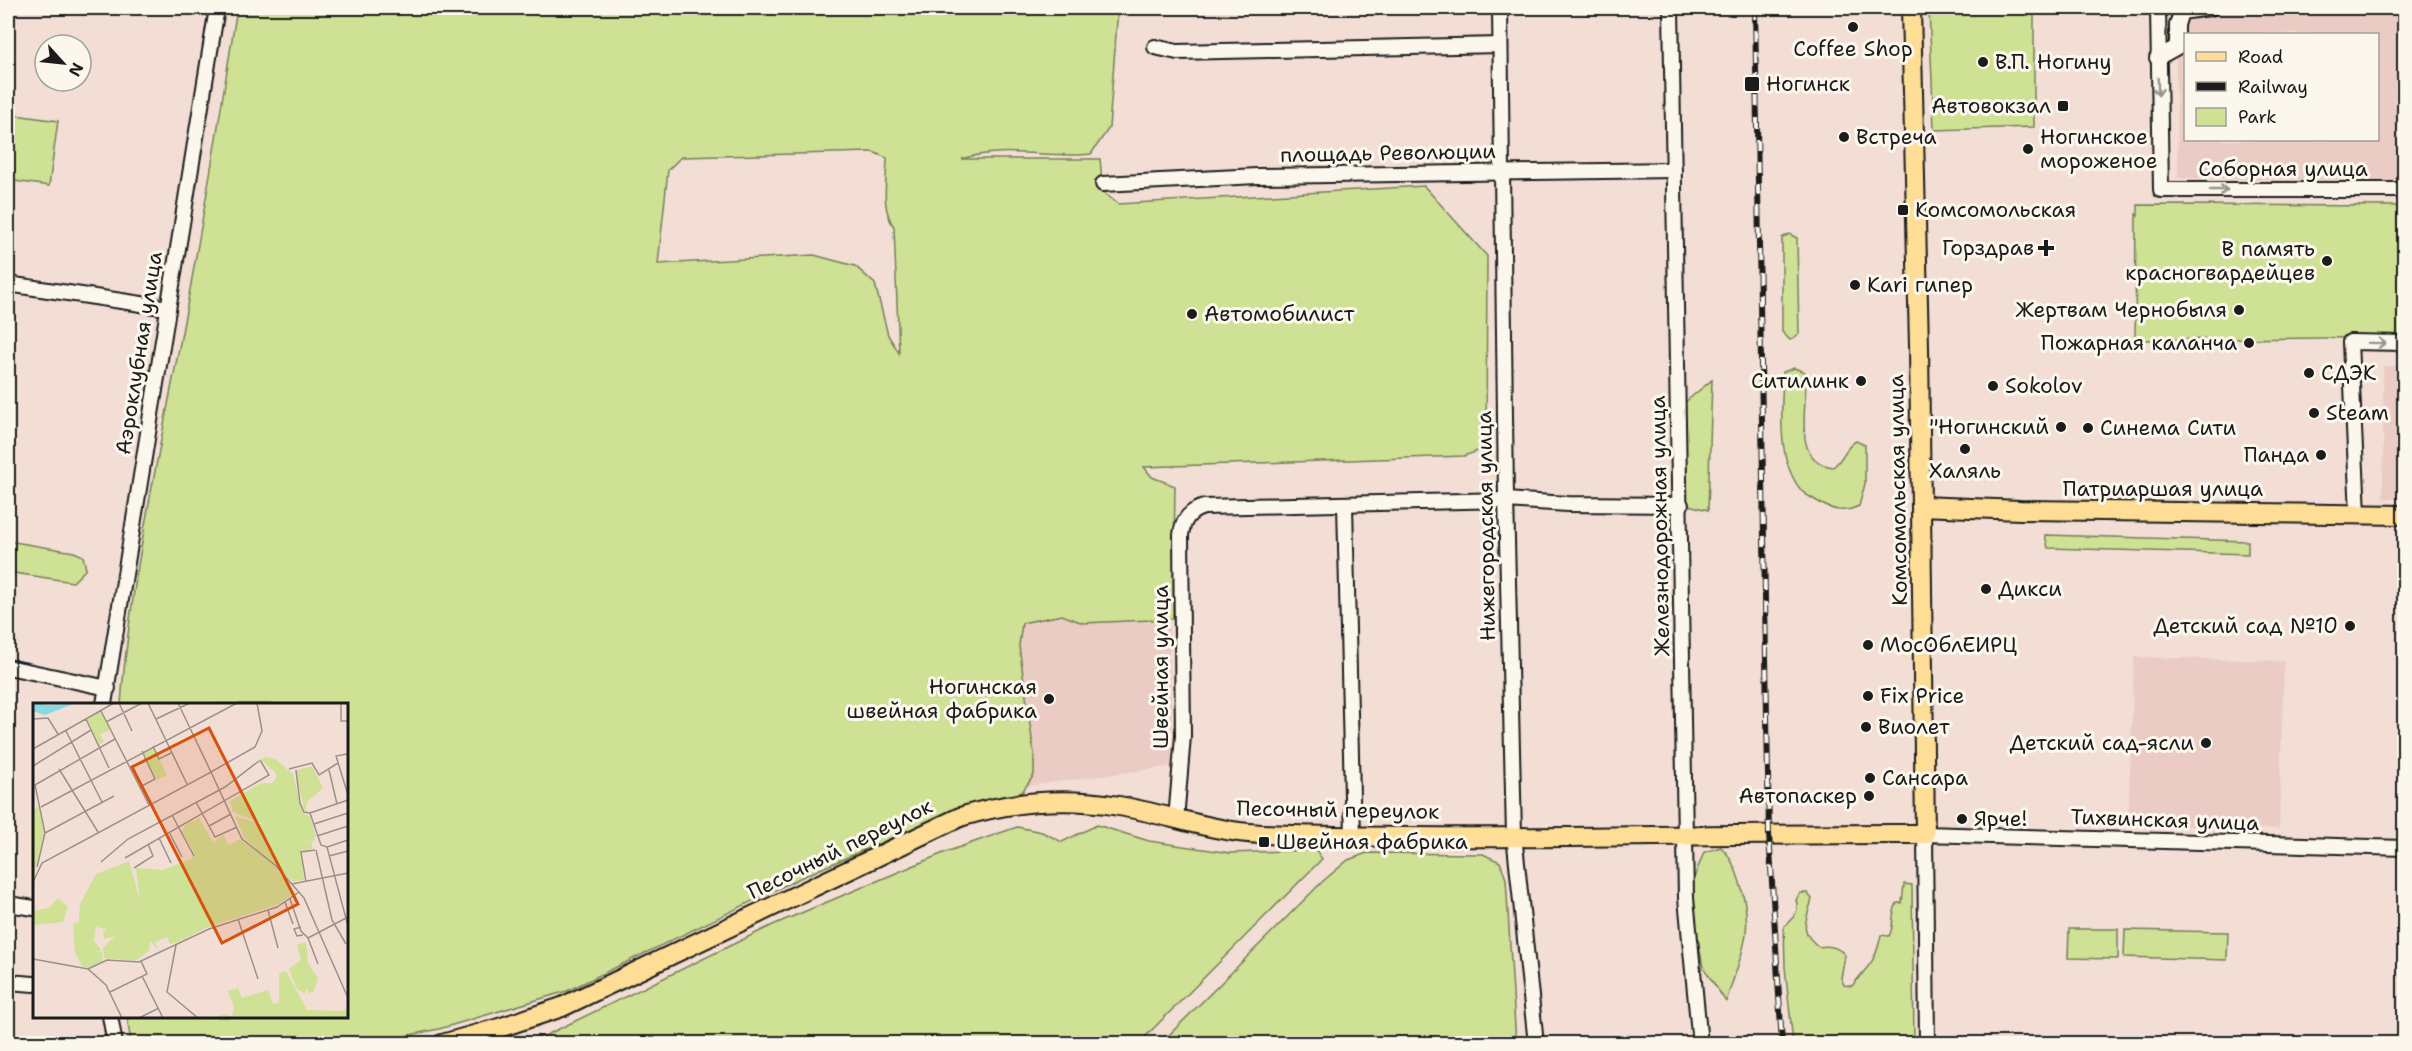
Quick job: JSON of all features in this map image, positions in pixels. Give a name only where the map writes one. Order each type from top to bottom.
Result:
[{"type":"main road","name":"Комсомольская улица","points":[[1911,8],[1925,834]]},
{"type":"main road","name":"Патриаршая улица","points":[[1921,506],[2020,510],[2404,515]]},
{"type":"main road","name":"Песочный переулок","points":[[442,1044],[562,1007],[930,829],[968,814],[1026,802],[1067,801],[1121,806],[1176,820],[1258,834],[1353,837],[1925,834]]},
{"type":"street","name":"Аэроклубная улица","points":[[104,703],[217,8]]},
{"type":"street","name":"Нижегородская улица","points":[[1500,8],[1506,500],[1514,835],[1536,1044]]},
{"type":"street","name":"Железнодорожная улица","points":[[1671,8],[1687,834],[1686,898],[1700,1044]]},
{"type":"street","points":[[2158,8],[2157,58],[2177,47],[2177,25],[2181,12],[2210,8]]},
{"type":"street","points":[[1155,47],[1177,52],[1500,45]]},
{"type":"street","name":"Соборная улица","points":[[2157,58],[2161,190],[2404,190]]},
{"type":"street","name":"площадь Революции","points":[[1103,184],[1257,176],[1674,170]]},
{"type":"street","points":[[8,284],[168,308]]},
{"type":"street","points":[[2358,514],[2350,342],[2404,343]]},
{"type":"street","points":[[1353,837],[1345,506],[1506,500],[1568,504],[1681,505]]},
{"type":"street","name":"Швейная улица","points":[[1176,820],[1183,735],[1181,535],[1188,516],[1204,507],[1345,506]]},
{"type":"street","points":[[8,667],[108,688]]},
{"type":"street","name":"Тихвинская улица","points":[[1925,834],[2404,848]]},
{"type":"street","name":"Комсомольская улица","points":[[1925,834],[1927,1044]]},
{"type":"street","points":[[8,904],[33,908]]},
{"type":"street","points":[[8,982],[33,984]]},
{"type":"street","points":[[110,1018],[115,1044]]},
{"type":"shaded area","points":[[2175,8],[2404,8],[2404,181],[2178,178]]},
{"type":"shaded area","points":[[2383,366],[2404,366],[2404,499],[2383,499]]},
{"type":"shaded area","points":[[1168,603],[1173,766],[1020,787],[1006,614]]},
{"type":"shaded area","name":"Детский сад-ясли","points":[[2134,657],[2284,661],[2279,829],[2128,824]]},
{"type":"green space","points":[[237,8],[1118,8],[1109,128],[1091,154],[994,153],[962,159],[1100,159],[1103,192],[1118,204],[1424,186],[1487,256],[1486,448],[1464,456],[1144,467],[1152,477],[1175,486],[1173,619],[1083,623],[1062,615],[1022,623],[1019,646],[1034,753],[1034,775],[1022,792],[949,813],[802,877],[567,991],[439,1029],[371,1043],[131,1043],[127,1018],[348,1018],[348,703],[121,703],[132,605],[148,507],[213,160]],"holes":[[[873,152],[887,158],[885,194],[887,211],[894,227],[899,353],[888,335],[875,284],[855,266],[814,255],[658,264],[668,170],[681,157]]]},
{"type":"green space","points":[[1929,8],[2034,8],[2034,127],[1934,130]]},
{"type":"green space","points":[[8,114],[58,121],[49,186],[8,180]]},
{"type":"green space","points":[[2138,205],[2404,206],[2404,337],[2135,340]]},
{"type":"green space","points":[[1789,234],[1797,238],[1799,334],[1790,340],[1782,332],[1782,238]]},
{"type":"green space","points":[[1794,368],[1805,372],[1804,428],[1810,454],[1819,462],[1833,467],[1856,441],[1865,445],[1865,484],[1859,506],[1844,510],[1830,508],[1805,494],[1793,478],[1784,449],[1782,418],[1783,372]]},
{"type":"green space","points":[[1712,380],[1708,510],[1684,504],[1684,403]]},
{"type":"green space","points":[[2045,535],[2248,541],[2248,554],[2048,548]]},
{"type":"green space","points":[[8,541],[74,552],[83,556],[86,569],[73,582],[8,572]]},
{"type":"green space","points":[[1097,825],[1149,841],[1230,853],[1316,850],[1322,859],[1139,1043],[530,1043],[775,924],[946,852],[1017,827],[1042,832],[1062,842]]},
{"type":"green space","points":[[1721,847],[1738,875],[1747,924],[1742,951],[1726,1002],[1703,967],[1694,918],[1692,883],[1704,852]]},
{"type":"green space","points":[[1367,853],[1483,854],[1500,862],[1506,879],[1516,1043],[1161,1043],[1322,882],[1348,860]]},
{"type":"green space","points":[[1904,884],[1912,885],[1914,1043],[1793,1043],[1785,967],[1784,926],[1795,915],[1796,900],[1800,893],[1807,893],[1812,899],[1805,926],[1808,936],[1819,947],[1833,947],[1845,955],[1841,978],[1844,985],[1852,986],[1874,958],[1881,935],[1889,936],[1895,908],[1897,903],[1902,903]]},
{"type":"green space","points":[[2069,929],[2118,929],[2118,959],[2068,958]]},
{"type":"green space","points":[[2125,930],[2228,932],[2227,960],[2124,957]]},
{"type":"railway","points":[[1755,8],[1769,834],[1782,1044]]},
{"type":"place","name":"Coffee Shop","points":[[1853,27]]},
{"type":"place","name":"В.П. Ногину","points":[[1983,62]]},
{"type":"place","name":"Ногинск","points":[[1752,84]]},
{"type":"place","name":"Автовокзал","points":[[2063,106]]},
{"type":"place","name":"Встреча","points":[[1844,137]]},
{"type":"place","name":"Ногинское мороженое","points":[[2028,149]]},
{"type":"place","name":"Комсомольская","points":[[1903,210]]},
{"type":"place","name":"Горздрав","points":[[2046,248]]},
{"type":"place","name":"В память красногвардейцев","points":[[2327,261]]},
{"type":"place","name":"Kari гипер","points":[[1855,285]]},
{"type":"place","name":"Жертвам Чернобыля","points":[[2239,310]]},
{"type":"place","name":"Автомобилист","points":[[1192,314]]},
{"type":"place","name":"Пожарная каланча","points":[[2249,343]]},
{"type":"place","name":"СДЭК","points":[[2309,373]]},
{"type":"place","name":"Ситилинк","points":[[1861,381]]},
{"type":"place","name":"Sokolov","points":[[1993,386]]},
{"type":"place","name":"Steam","points":[[2314,413]]},
{"type":"place","name":"\"Ногинский","points":[[2061,427]]},
{"type":"place","name":"Синема Сити","points":[[2088,428]]},
{"type":"place","name":"Халяль","points":[[1965,449]]},
{"type":"place","name":"Панда","points":[[2321,455]]},
{"type":"place","name":"Дикси","points":[[1986,589]]},
{"type":"place","name":"Детский сад №10","points":[[2350,626]]},
{"type":"place","name":"МосОблЕИРЦ","points":[[1868,645]]},
{"type":"place","name":"Fix Price","points":[[1868,696]]},
{"type":"place","name":"Ногинская швейная фабрика","points":[[1049,699]]},
{"type":"place","name":"Виолет","points":[[1866,727]]},
{"type":"place","name":"Детский сад-ясли","points":[[2206,743]]},
{"type":"place","name":"Сансара","points":[[1870,778]]},
{"type":"place","name":"Автопаскер","points":[[1869,796]]},
{"type":"place","name":"Ярче!","points":[[1962,819]]},
{"type":"place","name":"Швейная фабрика","points":[[1264,842]]}]
